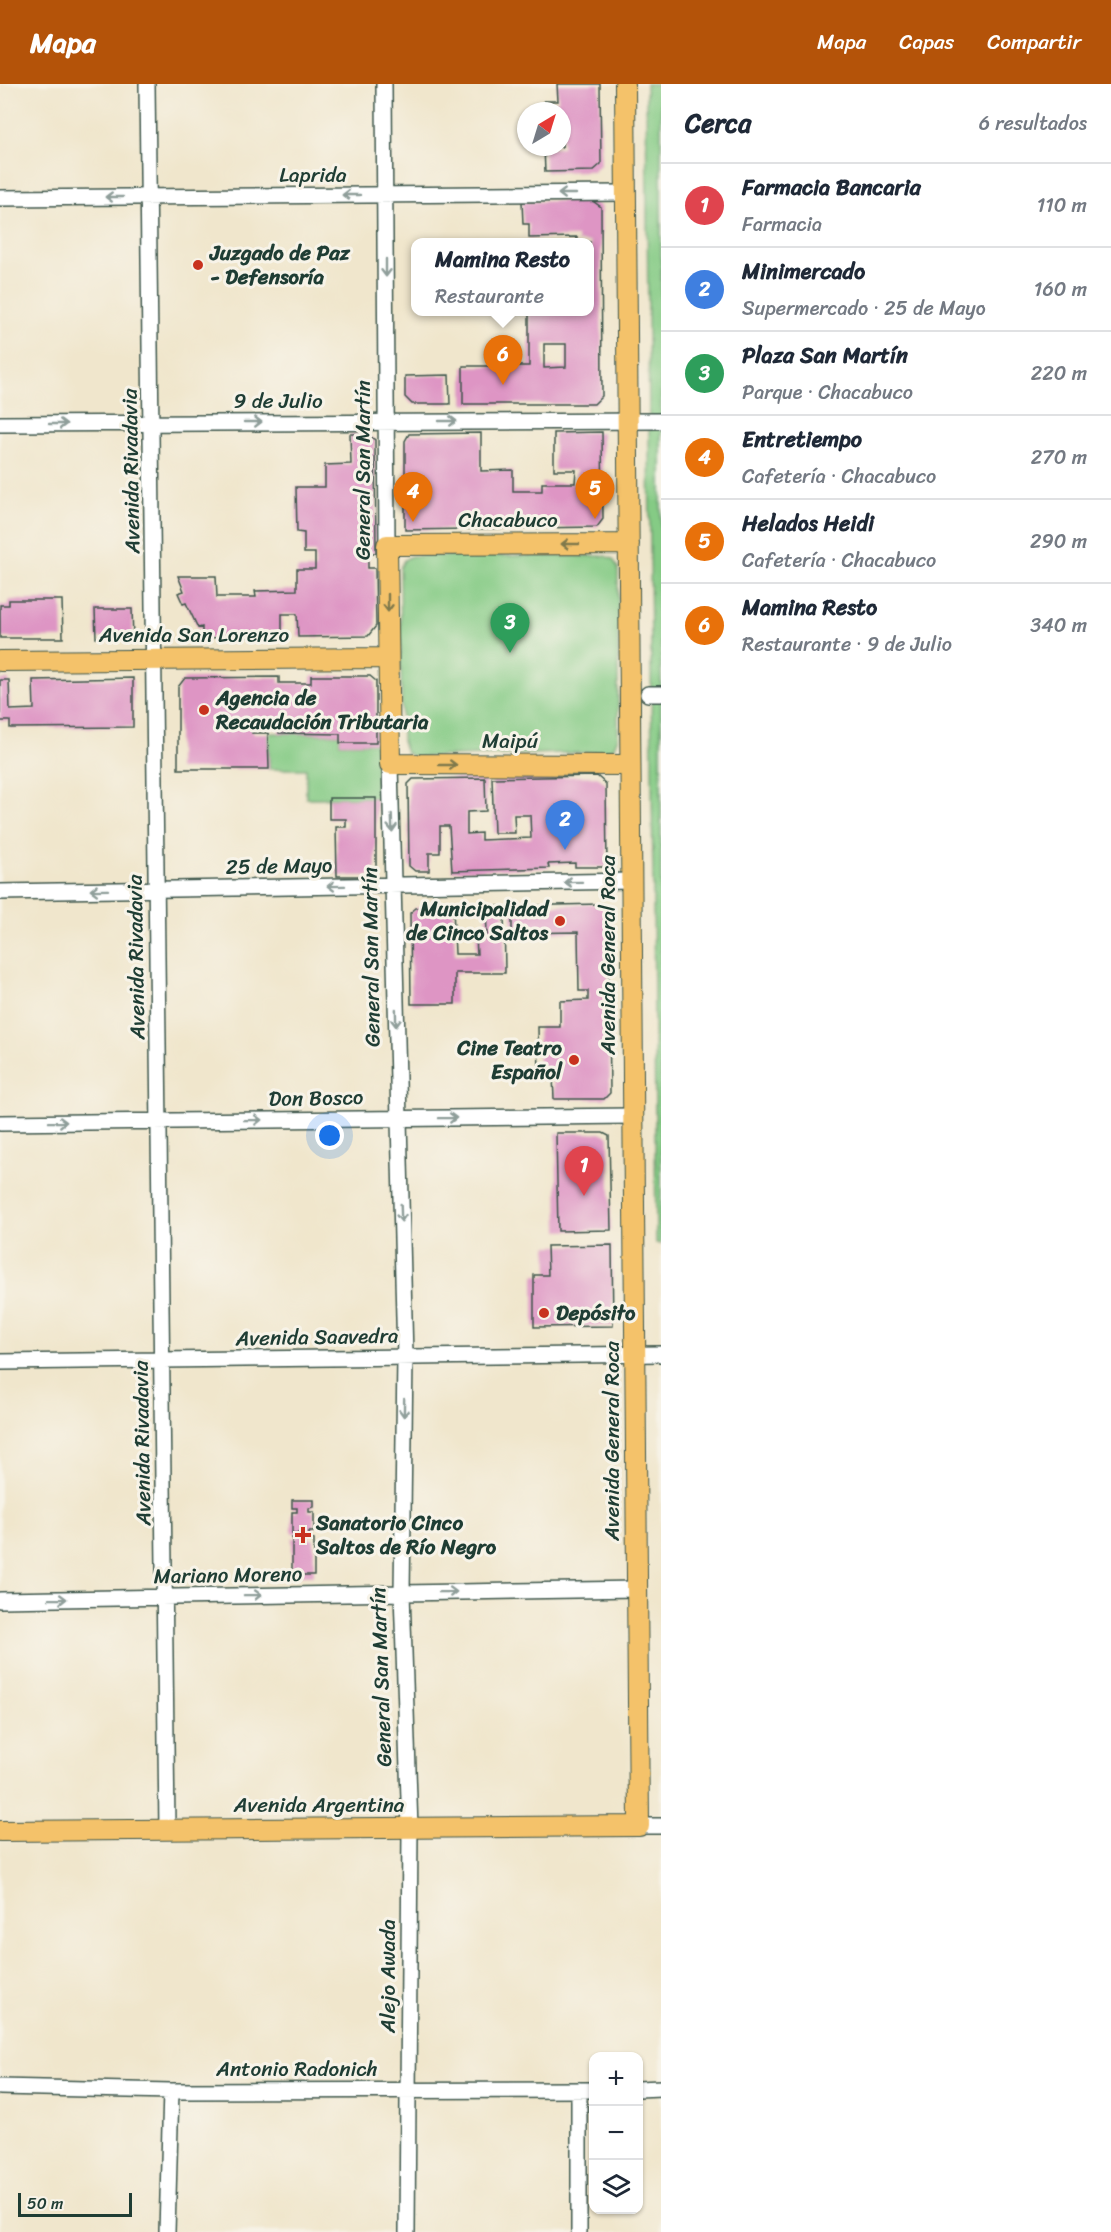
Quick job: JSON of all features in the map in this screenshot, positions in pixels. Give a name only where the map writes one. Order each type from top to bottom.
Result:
[{"type":"main road","name":"Avenida General Roca","points":[[625,84],[639,1826]]},
{"type":"main road","name":"Chacabuco","points":[[387,545],[629,544]]},
{"type":"main road","name":"General San Martín","points":[[387,545],[390,764]]},
{"type":"main road","name":"Avenida San Lorenzo","points":[[0,661],[388,658]]},
{"type":"main road","name":"Maipú","points":[[390,764],[630,765]]},
{"type":"main road","name":"Avenida Argentina","points":[[0,1831],[639,1826]]},
{"type":"street","name":"Avenida Rivadavia","points":[[147,84],[167,1830]]},
{"type":"street","name":"General San Martín","points":[[384,84],[387,545]]},
{"type":"street","name":"Laprida","points":[[0,198],[626,193]]},
{"type":"street","name":"9 de Julio","points":[[0,424],[661,421]]},
{"type":"street","name":"General San Martín","points":[[390,764],[405,1357],[402,1593],[410,1828]]},
{"type":"street","name":"25 de Mayo","points":[[0,892],[631,881]]},
{"type":"street","name":"Don Bosco","points":[[0,1123],[633,1116]]},
{"type":"street","name":"Avenida Saavedra","points":[[0,1362],[661,1354]]},
{"type":"street","name":"Mariano Moreno","points":[[0,1600],[637,1589]]},
{"type":"street","points":[[639,1826],[661,1826]]},
{"type":"street","name":"Alejo Awada","points":[[407,2232],[410,1828]]},
{"type":"street","name":"Antonio Radonich","points":[[0,2087],[171,2091],[586,2090]]},
{"type":"street","points":[[643,2089],[661,2088]]},
{"type":"street","points":[[579,2232],[586,2090]]},
{"type":"street","points":[[167,2232],[171,2091]]},
{"type":"green space","points":[[646,84],[661,84],[661,1244],[656,1243]]},
{"type":"green space","points":[[411,556],[605,556],[613,559],[618,568],[618,737],[614,747],[606,752],[415,757],[406,753],[402,742],[400,568],[404,560]]},
{"type":"green space","points":[[268,733],[340,734],[340,743],[376,743],[376,798],[306,798],[306,769],[269,769]]},
{"type":"building","points":[[557,84],[600,84],[601,164],[593,171],[545,172],[544,156],[571,156],[571,102],[544,102],[558,101]]},
{"type":"building","points":[[591,200],[601,207],[602,396],[594,404],[463,404],[463,366],[529,366],[529,316],[594,316],[594,238],[529,238],[529,224],[523,224],[522,202]],"holes":[[[544,344],[566,344],[566,367],[544,368]]]},
{"type":"building","points":[[449,375],[450,404],[412,404],[405,397],[405,376]]},
{"type":"building","points":[[602,432],[603,519],[597,527],[405,530],[405,441],[409,434],[481,433],[481,471],[513,470],[513,491],[542,491],[542,483],[575,483],[576,470],[554,470],[554,433]]},
{"type":"building","points":[[350,434],[367,434],[375,440],[376,553],[368,553],[368,568],[375,568],[376,626],[368,636],[298,637],[297,614],[282,614],[282,631],[256,632],[256,637],[202,638],[202,627],[198,628],[186,603],[183,604],[178,593],[184,591],[178,576],[216,576],[217,597],[256,597],[255,591],[297,590],[297,569],[315,569],[315,553],[304,553],[304,533],[297,532],[296,487],[325,487],[325,465],[351,464]]},
{"type":"building","points":[[9,600],[62,600],[63,638],[0,638],[0,605],[9,605]]},
{"type":"building","points":[[95,609],[132,609],[133,638],[96,638]]},
{"type":"building","points":[[311,676],[370,676],[376,681],[376,743],[340,743],[340,734],[279,733],[279,722],[252,722],[252,733],[268,733],[269,769],[178,769],[178,687],[185,678],[279,677],[279,683],[311,683]]},
{"type":"building","points":[[133,678],[133,727],[10,728],[10,721],[0,721],[0,680],[9,680],[10,710],[34,709],[33,680]]},
{"type":"building","points":[[597,776],[606,784],[607,867],[575,867],[575,863],[548,864],[549,868],[452,871],[449,826],[440,826],[440,853],[429,853],[429,871],[415,871],[409,866],[408,784],[413,779],[485,778],[486,811],[467,812],[467,834],[481,833],[481,840],[531,838],[530,815],[514,815],[515,833],[494,833],[492,778]]},
{"type":"building","points":[[329,798],[376,798],[376,867],[369,876],[337,876],[336,827],[346,827],[346,819],[329,819]]},
{"type":"building","points":[[600,904],[608,911],[610,1093],[604,1099],[554,1099],[553,1076],[539,1076],[538,1027],[560,1027],[560,1001],[588,1000],[588,991],[579,991],[578,932],[512,933],[512,906]]},
{"type":"building","points":[[486,906],[504,906],[505,973],[455,973],[455,1004],[411,1004],[410,913],[416,908],[453,907],[455,954],[477,954],[476,936],[487,935]]},
{"type":"building","points":[[556,1133],[603,1133],[609,1136],[611,1230],[558,1231]]},
{"type":"building","points":[[612,1245],[613,1326],[534,1327],[534,1275],[548,1275],[547,1246]]},
{"type":"building","name":"Sanatorio Cinco Saltos de Río Negro","points":[[292,1500],[314,1500],[314,1507],[309,1508],[309,1512],[314,1512],[314,1532],[309,1532],[309,1539],[314,1539],[314,1575],[292,1575],[292,1538],[298,1538],[298,1533],[292,1533],[292,1512],[297,1512],[297,1508],[292,1508]]},
{"type":"place","name":"Juzgado de Paz - Defensoría","points":[[198,265]]},
{"type":"place","name":"Mamina Resto","points":[[503,385]]},
{"type":"place","name":"Helados Heidi","points":[[595,519]]},
{"type":"place","name":"Entretiempo","points":[[413,522]]},
{"type":"place","name":"Plaza San Martín","points":[[510,653]]},
{"type":"place","name":"Agencia de Recaudación Tributaria","points":[[204,710]]},
{"type":"place","name":"Minimercado","points":[[565,850]]},
{"type":"place","name":"Municipalidad de Cinco Saltos","points":[[560,921]]},
{"type":"place","name":"Cine Teatro Español","points":[[574,1060]]},
{"type":"place","name":"Farmacia Bancaria","points":[[584,1196]]},
{"type":"place","name":"Depósito","points":[[544,1313]]},
{"type":"place","name":"Sanatorio Cinco Saltos de Río Negro","points":[[303,1535]]}]
